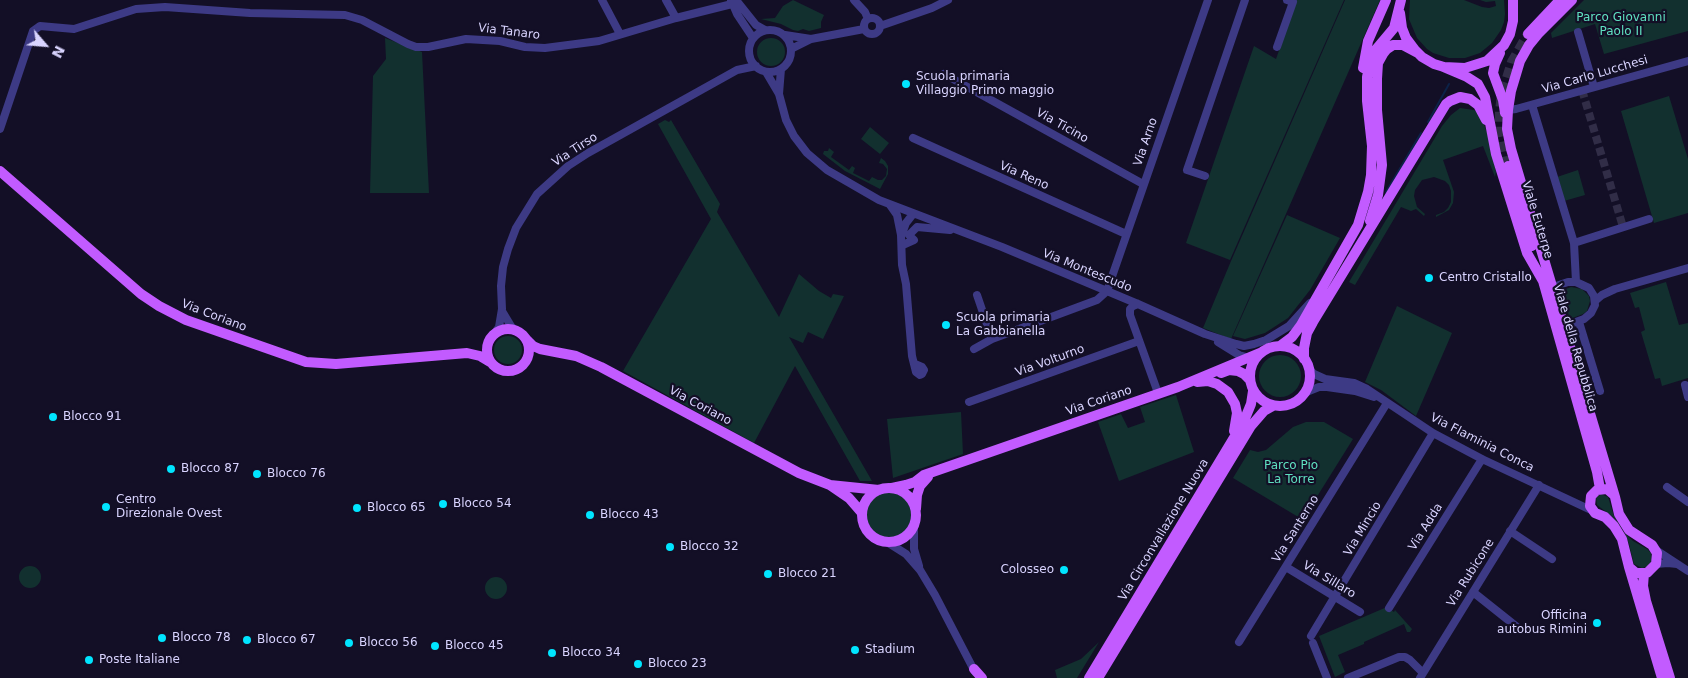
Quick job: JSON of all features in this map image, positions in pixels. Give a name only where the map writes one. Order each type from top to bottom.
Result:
[{"type":"main road","points":[[1273,406],[1262,400],[1254,391],[1250,380],[1253,362],[1267,349],[1280,346],[1301,325],[1358,226],[1366,199],[1371,175],[1372,146],[1363,81],[1364,58],[1368,41],[1386,0]]},
{"type":"main road","points":[[1528,34],[1560,0]]},
{"type":"main road","points":[[1507,128],[1508,110],[1515,76],[1529,45],[1572,0]]},
{"type":"main road","points":[[1367,101],[1367,77],[1371,60],[1379,46],[1394,28],[1401,2]]},
{"type":"main road","points":[[1401,2],[1400,16],[1403,31],[1410,44],[1426,60],[1441,66],[1460,69],[1477,65],[1492,57],[1504,45]]},
{"type":"main road","points":[[1507,128],[1503,100],[1493,73],[1495,64],[1512,26],[1515,2]]},
{"type":"main road","points":[[1368,231],[1378,195],[1382,165],[1376,80],[1378,63],[1387,48],[1393,45],[1403,45],[1418,53]]},
{"type":"main road","name":"Viale della Repubblica","points":[[1441,66],[1478,84],[1485,97],[1496,154],[1528,253],[1543,280],[1598,472],[1600,489]]},
{"type":"main road","points":[[1304,359],[1307,334],[1446,104],[1460,97],[1470,99],[1478,105],[1491,130]]},
{"type":"main road","name":"Viale della Repubblica","points":[[1507,128],[1619,514],[1629,530],[1656,550]]},
{"type":"main road","name":"Viale Euterpe","points":[[1508,166],[1543,280]]},
{"type":"main road","name":"Via Coriano","points":[[0,171],[141,294],[186,320],[306,362],[336,364],[467,353],[480,356],[490,362]]},
{"type":"main road","points":[[504,329],[515,330],[520,332],[526,339],[529,353],[527,360],[518,369],[506,372],[495,368],[490,362],[486,348],[491,338],[504,329]]},
{"type":"main road","name":"Via Coriano","points":[[467,353],[478,348],[491,338]]},
{"type":"main road","name":"Via Coriano","points":[[526,339],[533,346],[540,349],[576,356],[601,367],[799,473],[830,484],[879,490]]},
{"type":"main road","points":[[1280,346],[1296,351],[1304,359],[1309,369],[1309,382],[1304,393]]},
{"type":"main road","name":"Via Coriano","points":[[527,360],[557,352]]},
{"type":"main road","name":"Via Coriano","points":[[1198,379],[1262,352]]},
{"type":"main road","name":"Via Coriano","points":[[892,488],[915,482],[924,475],[1198,379],[1229,370],[1238,371],[1250,380]]},
{"type":"main road","name":"Via Coriano","points":[[1186,383],[1208,381],[1217,384],[1228,392],[1235,404],[1237,422],[1222,459]]},
{"type":"main road","name":"Via Circonvallazione Nuova","points":[[1089,678],[1244,421],[1254,391]]},
{"type":"main road","name":"Via Circonvallazione Nuova","points":[[1098,678],[1252,426],[1264,411],[1273,406],[1290,404],[1304,393]]},
{"type":"main road","name":"Via Coriano","points":[[916,510],[920,486],[935,472]]},
{"type":"main road","name":"Via Coriano","points":[[830,484],[849,498],[862,513]]},
{"type":"main road","points":[[892,488],[908,495],[916,510],[916,518],[914,526],[903,538],[887,542],[879,540],[867,530],[862,513],[867,499],[879,490],[892,488]]},
{"type":"main road","points":[[1614,495],[1608,490],[1600,489],[1591,496],[1590,504],[1593,511],[1608,519],[1618,533],[1652,633],[1670,678]]},
{"type":"main road","points":[[1629,567],[1636,572],[1644,573],[1651,571],[1658,558],[1656,550]]},
{"type":"main road","points":[[1644,573],[1644,592],[1662,678]]},
{"type":"main road","points":[[1106,678],[1128,639],[1136,615]]},
{"type":"main road","points":[[1082,678],[1112,631],[1125,618]]},
{"type":"main road","points":[[976,674],[982,678]]},
{"type":"street","points":[[136,9],[137,0]]},
{"type":"street","points":[[602,0],[620,34]]},
{"type":"street","points":[[666,0],[676,18]]},
{"type":"street","points":[[854,0],[865,12],[868,19]]},
{"type":"street","points":[[880,26],[932,8],[948,0]]},
{"type":"street","name":"Via Arno","points":[[1107,292],[1208,0]]},
{"type":"street","points":[[1205,176],[1187,170],[1245,0]]},
{"type":"street","points":[[1277,47],[1293,2],[1287,0]]},
{"type":"street","points":[[733,1],[756,25],[765,30],[779,31],[785,35],[811,39]]},
{"type":"street","points":[[733,1],[753,38]]},
{"type":"street","name":"Via Tanaro","points":[[0,129],[33,31],[40,26],[74,29],[136,9],[165,7],[250,13],[345,15],[362,20],[408,44],[416,46],[428,47],[466,39],[500,41],[525,47],[545,48],[599,41],[733,1]]},
{"type":"street","points":[[872,18],[877,20],[880,26],[879,31],[872,34],[867,33],[864,29],[864,23],[872,18]]},
{"type":"street","points":[[791,49],[811,39],[864,29]]},
{"type":"street","points":[[765,30],[753,38],[749,53],[756,66],[766,72],[781,69],[789,60],[791,49],[785,35]]},
{"type":"street","points":[[1578,32],[1594,87]]},
{"type":"street","name":"Via Tirso","points":[[737,70],[749,53]]},
{"type":"street","name":"Via Carlo Lucchesi","points":[[1508,110],[1516,110],[1688,61]]},
{"type":"street","name":"Via Tirso","points":[[491,338],[499,327],[502,309],[501,286],[503,267],[516,228],[538,194],[552,179],[575,162],[737,70],[756,66]]},
{"type":"street","name":"Via Montescudo","points":[[779,94],[781,69]]},
{"type":"street","name":"Via Montescudo","points":[[766,72],[779,94],[786,120],[794,136],[807,153],[827,170],[850,185],[890,205],[958,230],[1138,304],[1205,334],[1244,346],[1266,340],[1289,326],[1316,298]]},
{"type":"street","name":"Via Ticino","points":[[944,74],[1143,184]]},
{"type":"street","points":[[1532,105],[1574,243],[1576,282]]},
{"type":"street","name":"Via Reno","points":[[913,138],[1126,234]]},
{"type":"street","points":[[890,205],[897,215],[905,235],[901,257],[904,268],[912,356],[915,364]]},
{"type":"street","points":[[904,268],[906,223],[914,214]]},
{"type":"street","points":[[1574,243],[1649,219]]},
{"type":"street","name":"Via Montescudo","points":[[905,235],[920,226],[958,230]]},
{"type":"street","points":[[1565,326],[1579,322],[1591,314],[1595,301],[1602,295],[1615,289],[1688,268]]},
{"type":"street","points":[[1553,287],[1568,282],[1576,282],[1592,291],[1595,301]]},
{"type":"street","points":[[1592,291],[1615,289]]},
{"type":"street","points":[[974,349],[992,339],[1097,300],[1107,292],[1124,303],[1158,393]]},
{"type":"street","points":[[977,294],[992,339]]},
{"type":"street","points":[[1130,315],[1130,309],[1138,304]]},
{"type":"street","name":"Via Tirso","points":[[502,309],[515,330]]},
{"type":"street","points":[[1579,322],[1600,391]]},
{"type":"street","name":"Via Montescudo","points":[[1205,334],[1234,353],[1246,358]]},
{"type":"street","name":"Via Volturno","points":[[968,402],[1139,341]]},
{"type":"street","name":"Via Flaminia Conca","points":[[1309,369],[1314,374],[1325,379],[1354,384],[1367,389],[1433,433],[1593,511]]},
{"type":"street","points":[[1685,385],[1688,397]]},
{"type":"street","name":"Via Flaminia Conca","points":[[1304,393],[1319,387],[1342,388],[1364,393],[1387,403]]},
{"type":"street","name":"Via Santerno","points":[[1239,642],[1387,403]]},
{"type":"street","name":"Via Mincio","points":[[1327,678],[1312,639],[1433,433]]},
{"type":"street","name":"Via Adda","points":[[1389,608],[1482,458]]},
{"type":"street","name":"Via Rubicone","points":[[1421,675],[1539,485]]},
{"type":"street","points":[[1667,487],[1688,502]]},
{"type":"street","points":[[1570,499],[1591,496]]},
{"type":"street","points":[[914,526],[914,549],[920,570]]},
{"type":"street","points":[[1510,531],[1552,559]]},
{"type":"street","points":[[887,542],[906,554],[920,570],[976,674]]},
{"type":"street","points":[[1656,550],[1688,571]]},
{"type":"street","points":[[1656,564],[1678,564]]},
{"type":"street","name":"Via Sillaro","points":[[1286,567],[1360,612]]},
{"type":"street","points":[[1473,592],[1517,627]]},
{"type":"street","points":[[1348,678],[1399,657],[1405,657],[1410,660],[1421,675]]},
{"type":"green space","points":[[793,0],[824,15],[821,28],[798,31],[761,19],[775,18],[783,6]]},
{"type":"green space","points":[[1297,0],[1344,0],[1230,260],[1186,243],[1254,46],[1276,59]]},
{"type":"green space","points":[[1345,0],[1380,0],[1231,339],[1203,328]]},
{"type":"green space","points":[[1410,0],[1464,0],[1489,8],[1496,6],[1495,1],[1486,2],[1480,0],[1504,0],[1504,22],[1492,43],[1480,53],[1465,58],[1449,58],[1433,53],[1417,38],[1409,19]]},
{"type":"green space","name":"Parco Giovanni Paolo II","points":[[1584,0],[1688,0],[1688,31],[1604,54],[1595,24],[1552,38],[1551,33]]},
{"type":"green space","points":[[385,38],[422,52],[429,193],[370,193],[373,76],[386,59]]},
{"type":"green space","points":[[771,38],[781,42],[785,52],[781,62],[771,66],[761,62],[757,52],[761,42]]},
{"type":"green space","points":[[1669,96],[1688,159],[1688,213],[1654,223],[1621,111]]},
{"type":"green space","points":[[1460,108],[1474,110],[1482,119],[1490,141],[1496,172],[1495,177],[1483,146],[1443,160],[1454,192],[1453,203],[1449,210],[1436,217],[1436,215],[1448,208],[1451,202],[1449,185],[1445,181],[1434,177],[1422,180],[1415,190],[1414,196],[1417,207],[1425,214],[1424,216],[1416,209],[1411,211],[1401,207],[1355,285],[1349,282],[1442,126]]},
{"type":"green space","points":[[665,120],[669,122],[671,120],[720,204],[717,212],[779,317],[799,274],[819,291],[831,298],[833,294],[844,296],[823,339],[808,332],[803,343],[789,337],[872,481],[860,481],[795,366],[754,443],[623,371],[711,219],[658,124]]},
{"type":"green space","points":[[870,127],[889,143],[880,154],[861,139]]},
{"type":"green space","points":[[829,148],[834,152],[831,157],[849,170],[852,166],[855,168],[853,173],[869,181],[872,177],[882,180],[886,176],[887,169],[883,164],[879,163],[881,158],[885,161],[888,166],[888,174],[880,189],[845,171],[823,154]]},
{"type":"green space","points":[[1578,170],[1585,195],[1564,201],[1557,177]]},
{"type":"green space","points":[[1287,215],[1340,238],[1310,290],[1288,318],[1265,333],[1245,339],[1233,336]]},
{"type":"green space","points":[[1666,282],[1679,325],[1688,323],[1688,378],[1662,386],[1660,378],[1655,379],[1641,332],[1645,330],[1639,307],[1635,308],[1630,293]]},
{"type":"green space","points":[[1571,287],[1582,289],[1589,296],[1590,301],[1587,311],[1570,319],[1561,291]]},
{"type":"green space","points":[[1397,306],[1452,333],[1416,416],[1381,390],[1365,382]]},
{"type":"green space","points":[[508,336],[518,340],[522,350],[518,360],[508,364],[498,360],[494,350],[498,340]]},
{"type":"green space","points":[[1280,355],[1295,361],[1301,376],[1295,391],[1280,397],[1265,391],[1259,376],[1265,361]]},
{"type":"green space","points":[[1176,395],[1194,452],[1119,481],[1098,422],[1121,414],[1128,428],[1145,422],[1140,407]]},
{"type":"green space","points":[[961,412],[963,454],[893,478],[887,419]]},
{"type":"green space","name":"Parco Pio La Torre","points":[[1306,422],[1324,422],[1353,439],[1313,503],[1305,521],[1233,478],[1250,450],[1258,452],[1266,450],[1293,427]]},
{"type":"green space","points":[[884,492],[894,492],[903,496],[909,502],[912,507],[912,525],[903,536],[894,540],[884,540],[875,536],[869,530],[865,521],[865,511],[869,502],[875,496]]},
{"type":"green space","points":[[1601,494],[1608,497],[1614,516],[1623,531],[1633,541],[1651,553],[1652,560],[1648,566],[1642,568],[1634,564],[1625,534],[1613,517],[1597,505],[1596,498]]},
{"type":"green space","points":[[30,566],[38,569],[41,577],[38,585],[30,588],[22,585],[19,577],[22,569]]},
{"type":"green space","points":[[496,577],[504,580],[507,588],[504,596],[496,599],[488,596],[485,588],[488,580]]},
{"type":"green space","points":[[1387,607],[1394,612],[1395,610],[1412,629],[1410,632],[1407,632],[1404,624],[1338,655],[1345,672],[1335,677],[1319,636]]},
{"type":"green space","points":[[1099,642],[1077,678],[1057,678],[1055,670],[1081,659]]},
{"type":"waterway","points":[[1428,122],[1449,84]]},
{"type":"waterway","points":[[1386,192],[1421,133]]},
{"type":"tunnel","points":[[1508,166],[1500,129],[1502,94],[1512,62],[1528,34]]},
{"type":"tunnel","points":[[1582,90],[1623,227]]},
{"type":"place","name":"Scuola primaria Villaggio Primo maggio","points":[[906,84]]},
{"type":"place","name":"Centro Cristallo","points":[[1429,278]]},
{"type":"place","name":"Scuola primaria La Gabbianella","points":[[946,325]]},
{"type":"place","name":"Blocco 91","points":[[53,417]]},
{"type":"place","name":"Blocco 87","points":[[171,469]]},
{"type":"place","name":"Blocco 76","points":[[257,474]]},
{"type":"place","name":"Blocco 54","points":[[443,504]]},
{"type":"place","name":"Centro Direzionale Ovest","points":[[106,507]]},
{"type":"place","name":"Blocco 65","points":[[357,508]]},
{"type":"place","name":"Blocco 43","points":[[590,515]]},
{"type":"place","name":"Blocco 32","points":[[670,547]]},
{"type":"place","name":"Colosseo","points":[[1064,570]]},
{"type":"place","name":"Blocco 21","points":[[768,574]]},
{"type":"place","name":"Officina autobus Rimini","points":[[1597,623]]},
{"type":"place","name":"Blocco 78","points":[[162,638]]},
{"type":"place","name":"Blocco 67","points":[[247,640]]},
{"type":"place","name":"Blocco 56","points":[[349,643]]},
{"type":"place","name":"Blocco 45","points":[[435,646]]},
{"type":"place","name":"Stadium","points":[[855,650]]},
{"type":"place","name":"Blocco 34","points":[[552,653]]},
{"type":"place","name":"Poste Italiane","points":[[89,660]]},
{"type":"place","name":"Blocco 23","points":[[638,664]]}]
